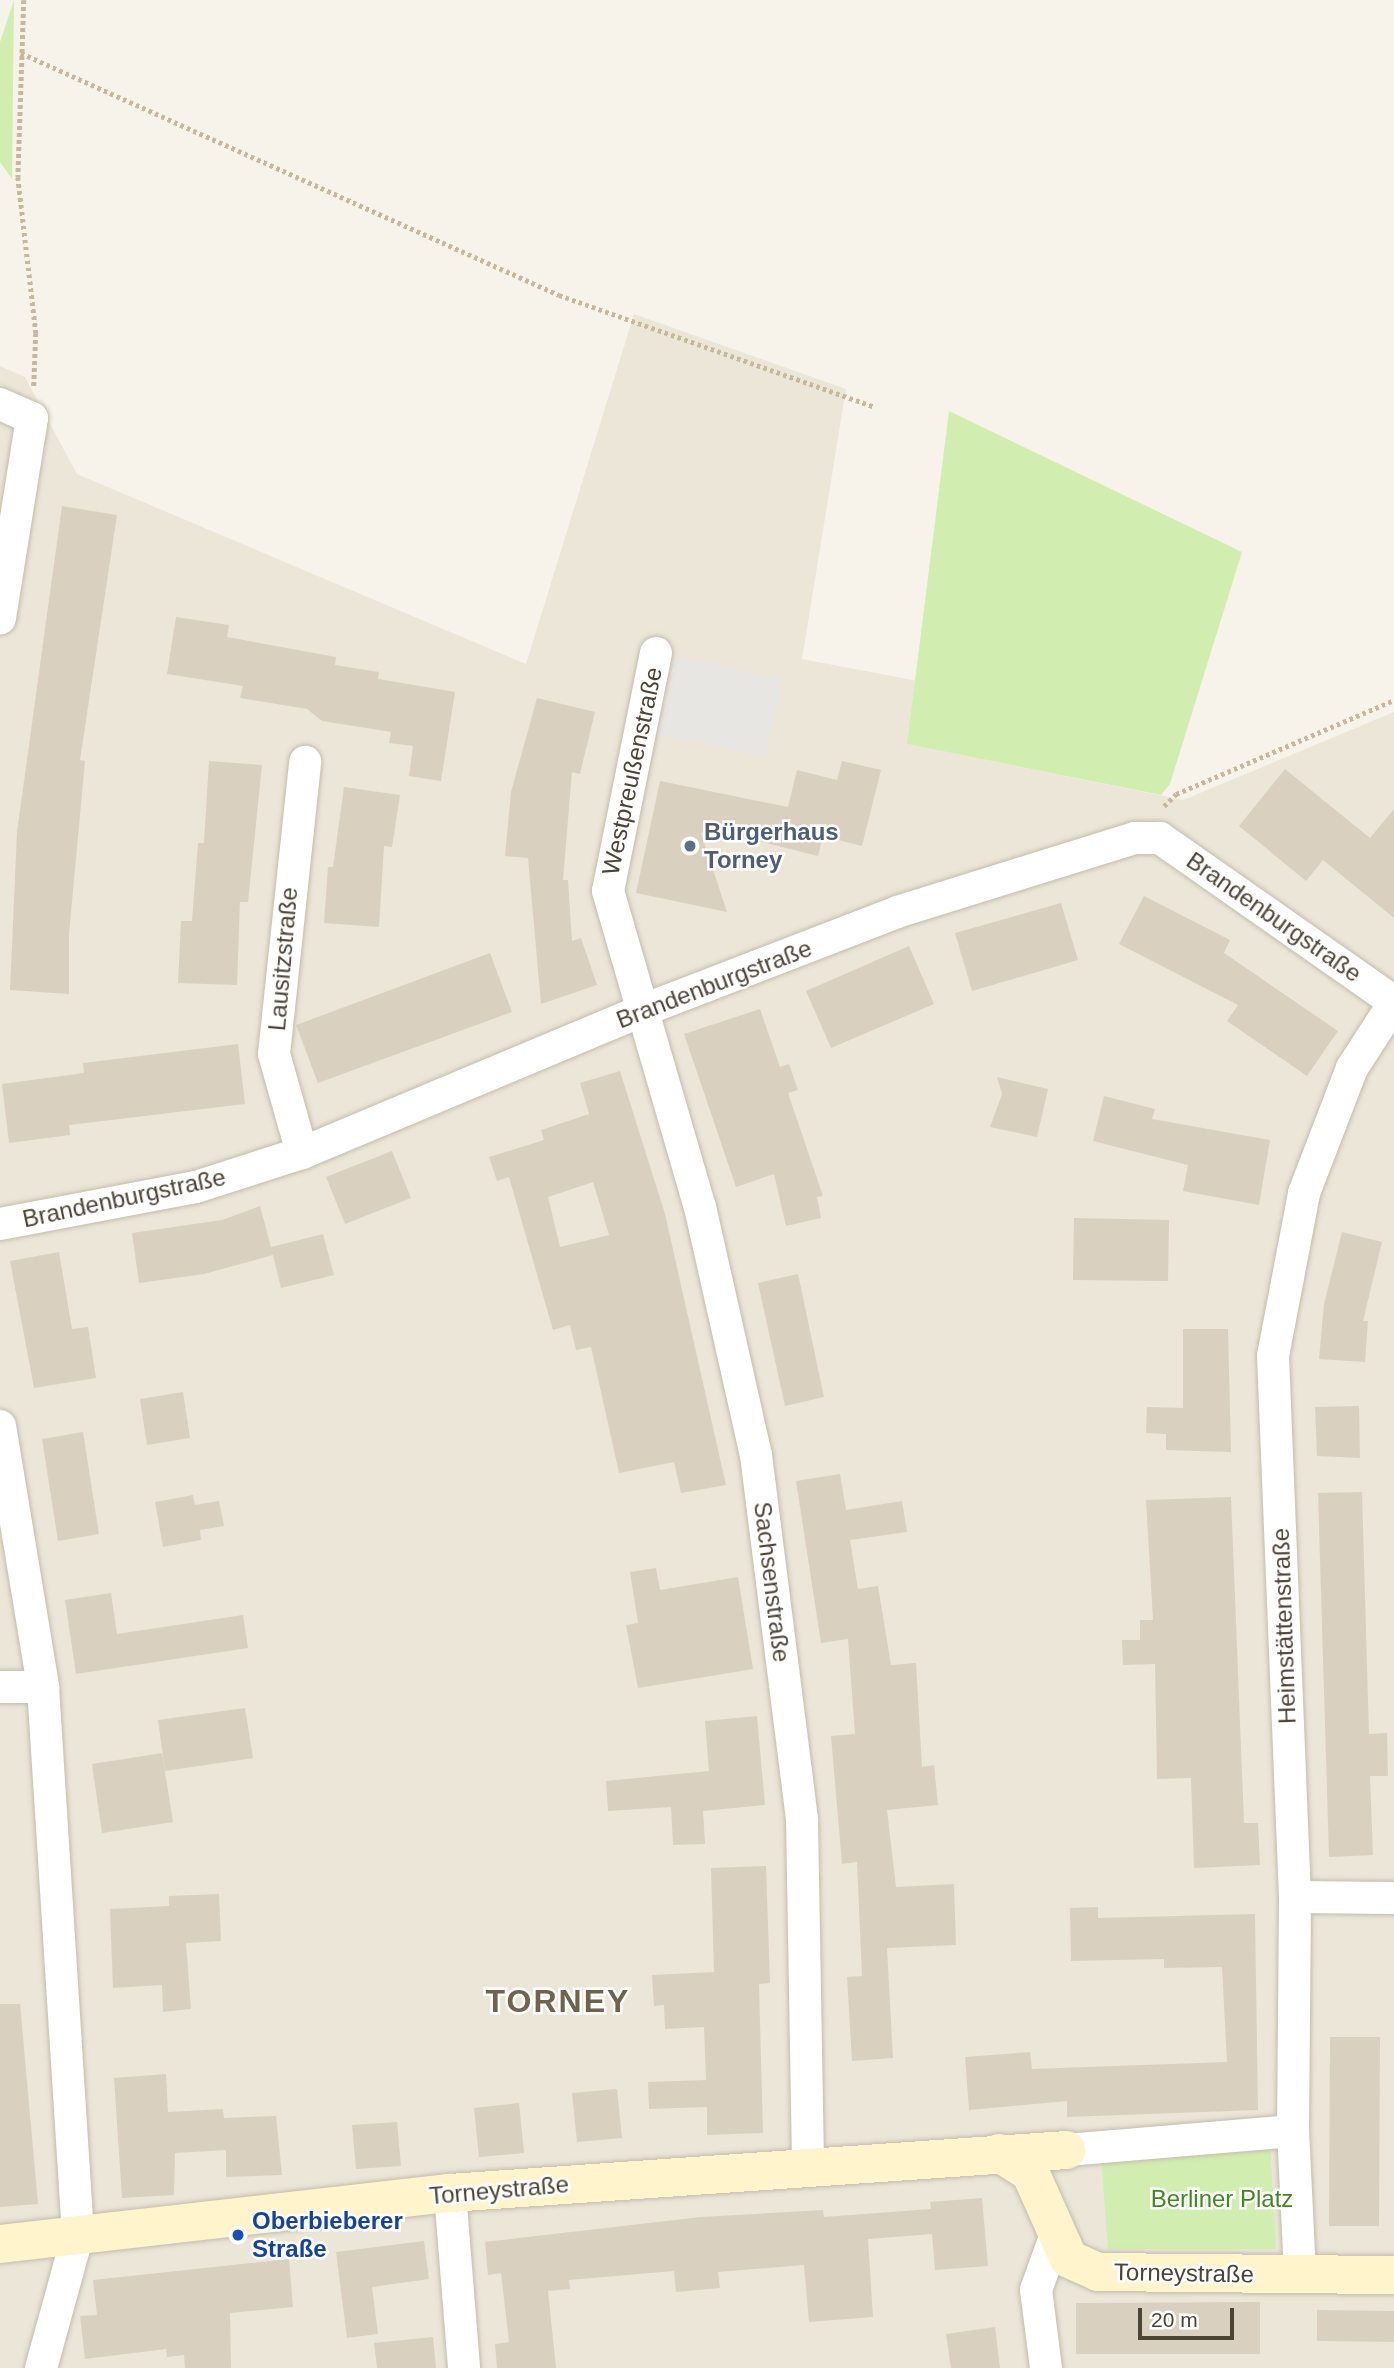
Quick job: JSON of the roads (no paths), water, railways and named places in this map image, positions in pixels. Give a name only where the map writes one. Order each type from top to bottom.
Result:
[{"type":"street","points":[[0,404],[32,418],[0,618]]},
{"type":"street","name":"Westpreußenstraße","points":[[641,1011],[608,891],[656,653]]},
{"type":"street","name":"Lausitzstraße","points":[[302,1153],[274,1054],[305,762]]},
{"type":"street","name":"Brandenburgstraße","points":[[0,1224],[196,1187],[302,1153],[641,1011],[897,912],[1135,838],[1160,838],[1394,1003]]},
{"type":"street","name":"Heimstättenstraße","points":[[1300,2273],[1293,2131],[1295,1897],[1273,1356],[1304,1193],[1352,1068],[1394,1003]]},
{"type":"street","name":"Sachsenstraße","points":[[641,1011],[700,1207],[756,1455],[802,1819],[808,2166]]},
{"type":"street","points":[[0,1426],[43,1687],[78,2234],[41,2368]]},
{"type":"street","points":[[0,1686],[43,1687]]},
{"type":"street","points":[[1295,1897],[1394,1898]]},
{"type":"street","name":"Torneystraße","points":[[0,2244],[450,2193],[1067,2150],[1293,2131]]},
{"type":"street","name":"Torneystraße","points":[[999,2153],[1030,2172],[1055,2237],[1069,2259],[1098,2272],[1394,2275]]},
{"type":"street","points":[[450,2193],[464,2368]]},
{"type":"street","points":[[1046,2368],[1036,2290],[1055,2237]]},
{"type":"place","name":"Bürgerhaus Torney","points":[[690,846]]},
{"type":"place","name":"Oberbieberer Straße","points":[[238,2235]]},
{"type":"district","name":"TORNEY","points":[[558,2001]]},
{"type":"park label","name":"Berliner Platz","points":[[1222,2199]]}]
